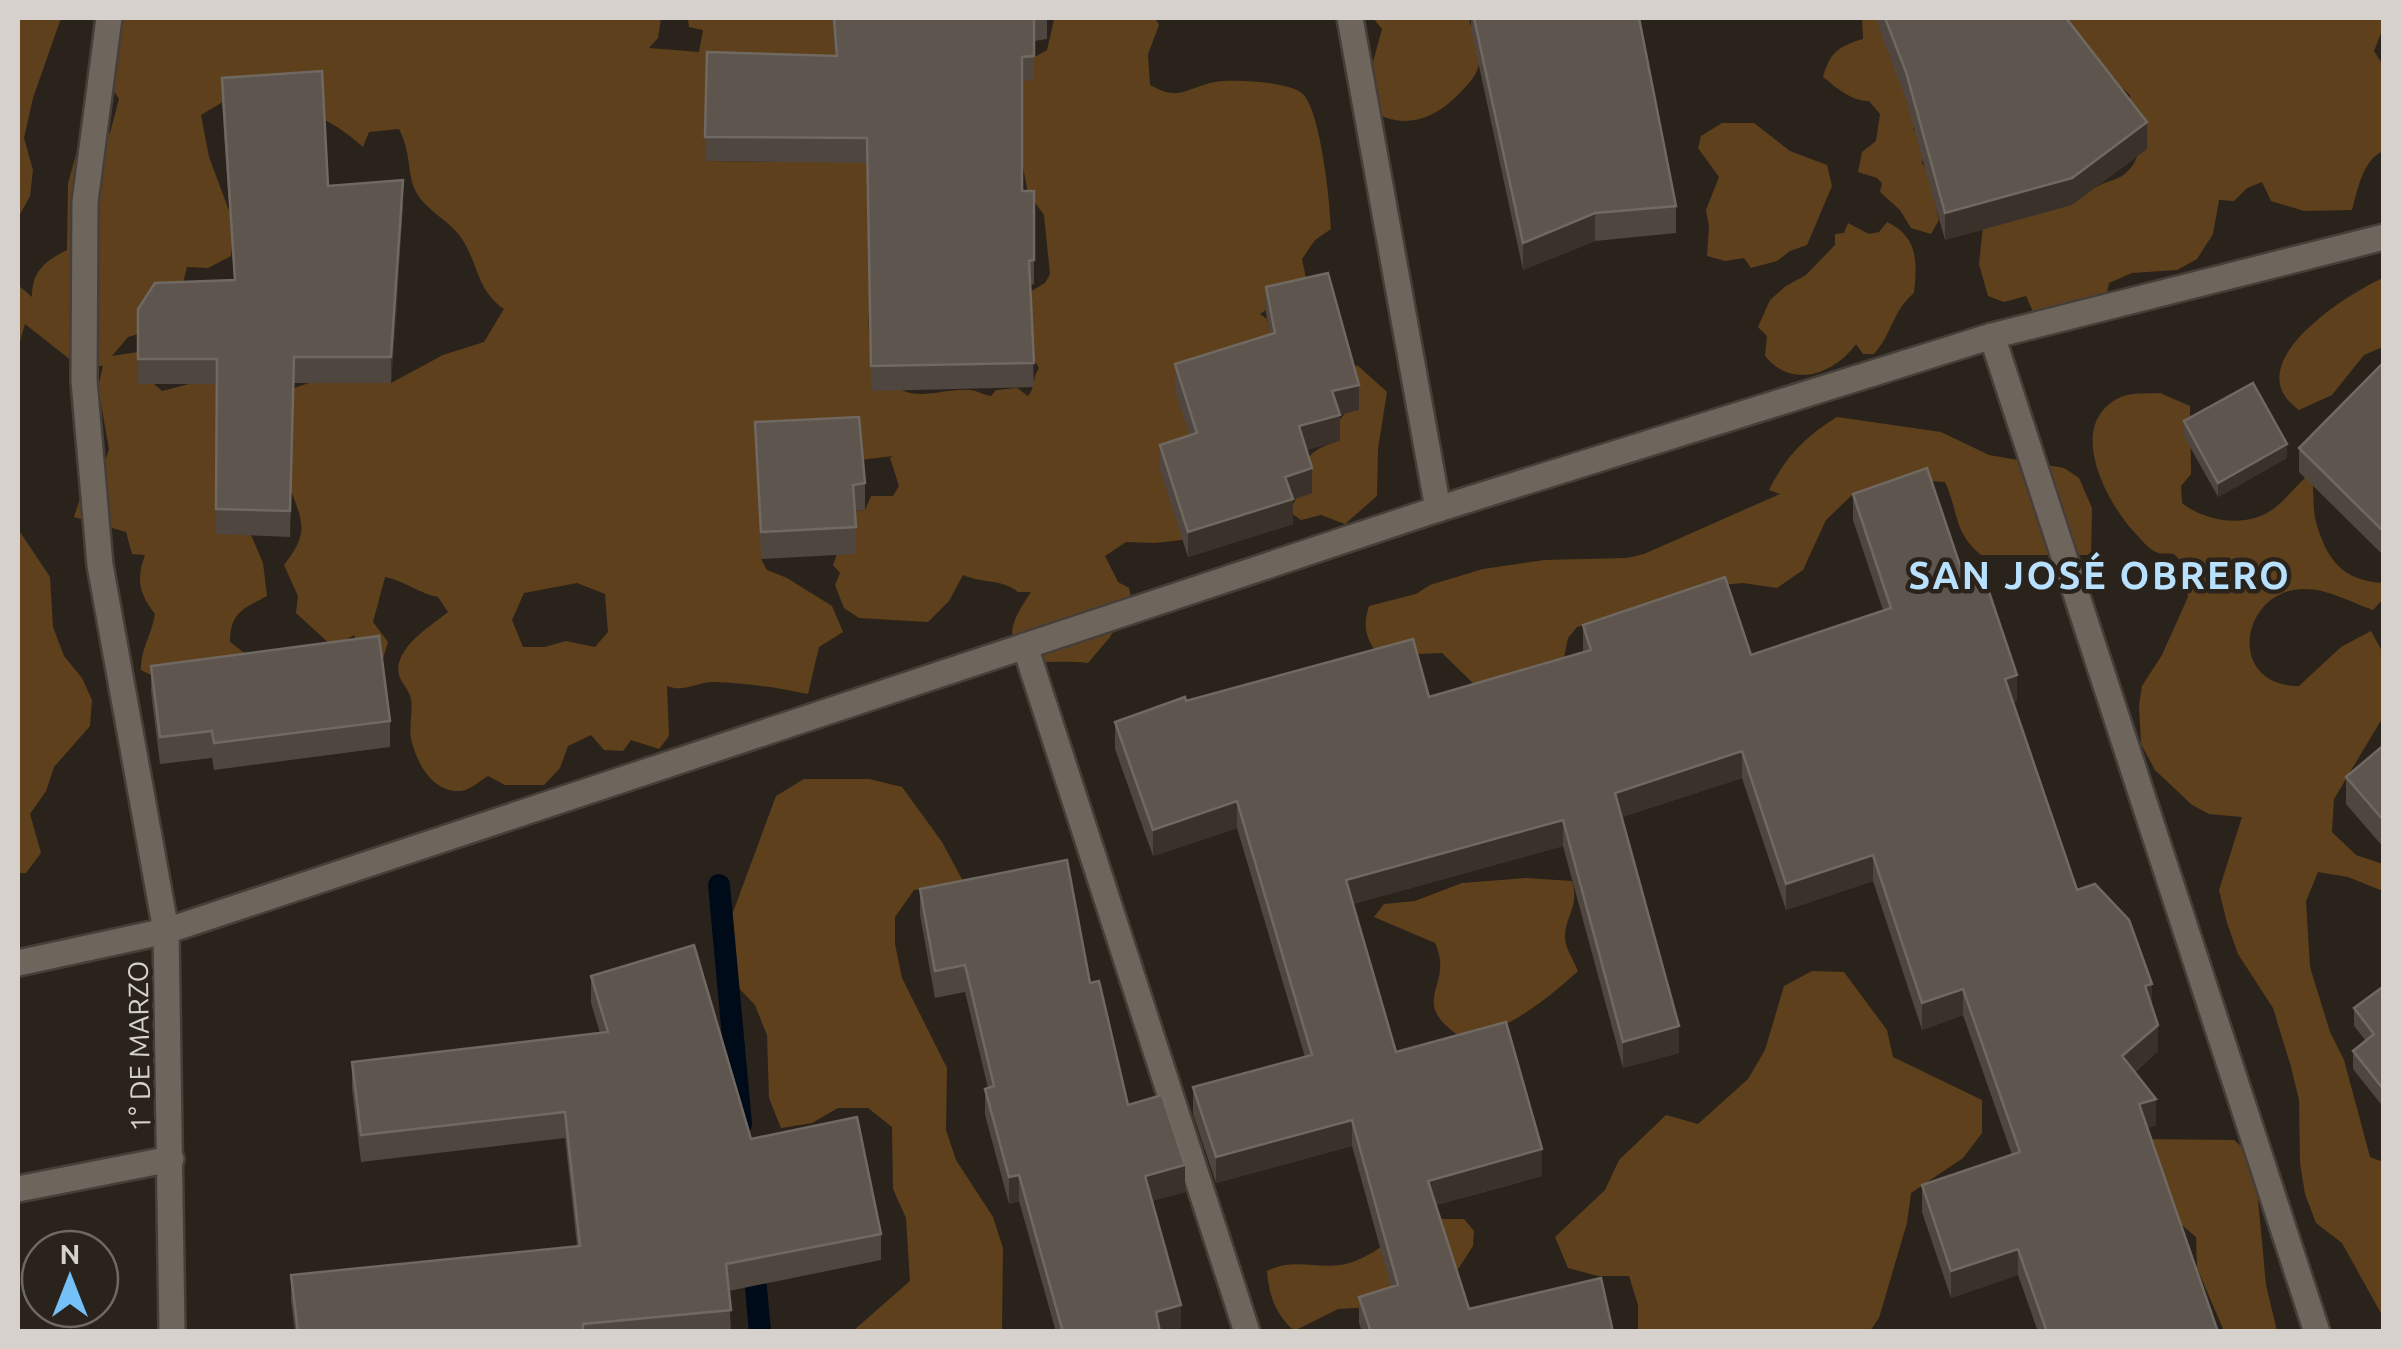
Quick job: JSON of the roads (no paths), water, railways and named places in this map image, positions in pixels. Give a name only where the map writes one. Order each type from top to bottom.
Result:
[{"type":"street","name":"1° DE MARZO","points":[[109,18],[85,202],[84,380],[100,565],[166,931],[172,1332]]},
{"type":"street","points":[[1350,18],[1438,509]]},
{"type":"street","points":[[18,963],[166,931],[1438,509],[1992,336],[2384,237]]},
{"type":"street","points":[[1992,336],[2318,1332]]},
{"type":"street","points":[[1026,646],[1247,1332]]},
{"type":"street","points":[[18,1189],[172,1159]]},
{"type":"waterway","points":[[719,885],[741,1124]]},
{"type":"waterway","points":[[753,1255],[760,1332]]},
{"type":"district","name":"SAN JOSÉ OBRERO","points":[[2100,576]]}]
